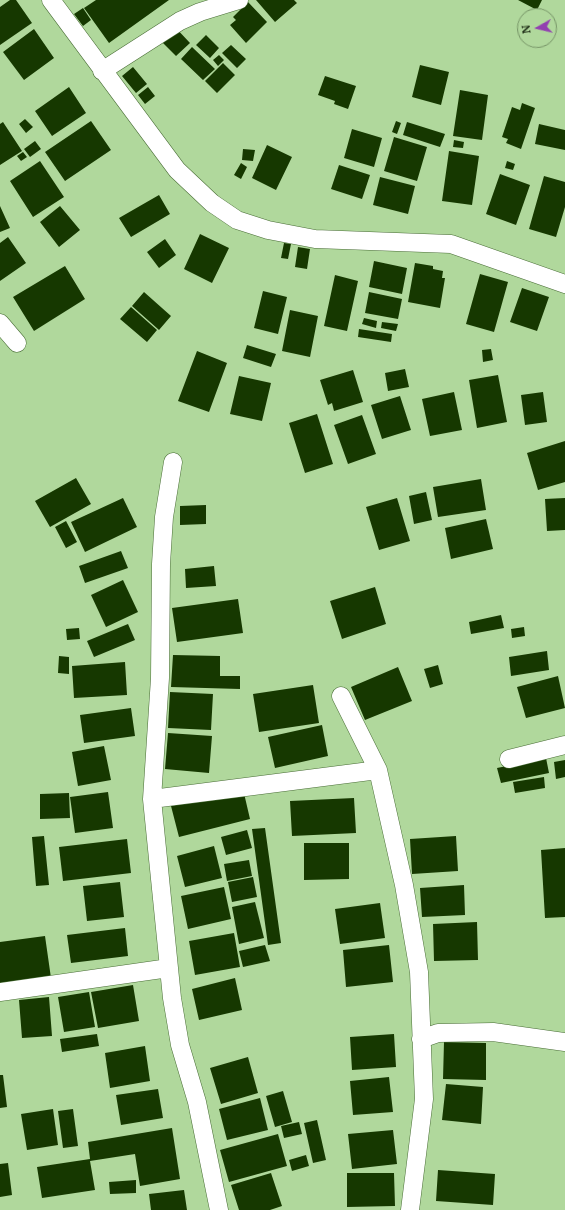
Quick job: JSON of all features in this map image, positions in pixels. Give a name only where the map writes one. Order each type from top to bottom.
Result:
[{"type":"street","points":[[51,0],[102,71],[177,170],[212,203],[237,220],[268,230],[315,239],[451,244],[564,279]]},
{"type":"street","points":[[102,71],[180,21],[200,12],[239,0]]},
{"type":"street","points":[[0,323],[17,344]]},
{"type":"street","points":[[173,462],[164,517],[161,564],[160,678],[152,799],[170,968],[180,1045],[197,1102],[219,1210]]},
{"type":"street","points":[[340,696],[378,770],[404,885],[419,972],[424,1099],[410,1210]]},
{"type":"street","points":[[509,760],[565,744]]},
{"type":"street","points":[[152,799],[378,770]]},
{"type":"street","points":[[0,992],[170,968]]},
{"type":"street","points":[[421,1039],[438,1033],[493,1032],[565,1042]]},
{"type":"building","points":[[10,0],[16,0],[32,23],[0,45],[0,7]]},
{"type":"building","points":[[96,0],[169,0],[109,43],[84,8]]},
{"type":"building","points":[[256,0],[294,0],[297,3],[275,22]]},
{"type":"building","points":[[518,0],[542,0],[538,8],[533,8]]},
{"type":"building","points":[[248,2],[267,22],[246,43],[230,25],[236,20],[233,17]]},
{"type":"building","points":[[83,8],[91,20],[83,26],[74,14]]},
{"type":"building","points":[[174,26],[190,43],[176,56],[160,40]]},
{"type":"building","points":[[34,29],[54,58],[24,80],[3,52]]},
{"type":"building","points":[[206,35],[219,48],[210,58],[196,45]]},
{"type":"building","points":[[231,45],[246,59],[237,68],[222,53]]},
{"type":"building","points":[[192,47],[215,69],[203,80],[181,59]]},
{"type":"building","points":[[219,55],[224,60],[218,66],[213,60]]},
{"type":"building","points":[[223,63],[235,75],[217,93],[205,81]]},
{"type":"building","points":[[420,65],[449,72],[441,105],[412,97]]},
{"type":"building","points":[[133,67],[147,84],[136,93],[122,76]]},
{"type":"building","points":[[325,76],[356,86],[348,109],[334,104],[335,101],[318,95]]},
{"type":"building","points":[[69,87],[86,113],[52,136],[35,111]]},
{"type":"building","points":[[148,87],[155,96],[145,104],[138,95]]},
{"type":"building","points":[[460,90],[488,95],[482,140],[453,136]]},
{"type":"building","points":[[522,103],[535,108],[521,149],[506,143],[508,139],[502,137],[512,107],[520,110]]},
{"type":"building","points":[[25,119],[33,127],[26,133],[19,124]]},
{"type":"building","points":[[91,121],[111,150],[65,181],[45,152]]},
{"type":"building","points":[[396,121],[401,123],[397,134],[392,132]]},
{"type":"building","points":[[3,122],[22,151],[0,165],[0,124]]},
{"type":"building","points":[[407,122],[445,134],[440,147],[403,135]]},
{"type":"building","points":[[539,124],[565,130],[565,150],[535,144]]},
{"type":"building","points":[[352,129],[382,138],[374,167],[344,158]]},
{"type":"building","points":[[394,137],[427,147],[417,181],[384,171]]},
{"type":"building","points":[[454,140],[464,142],[463,148],[453,147]]},
{"type":"building","points":[[35,141],[41,149],[30,157],[24,149]]},
{"type":"building","points":[[267,145],[292,157],[276,190],[252,178]]},
{"type":"building","points":[[243,149],[255,150],[253,161],[242,160]]},
{"type":"building","points":[[449,151],[479,156],[472,205],[442,201]]},
{"type":"building","points":[[23,152],[27,157],[21,161],[17,156]]},
{"type":"building","points":[[40,161],[64,197],[33,217],[10,181]]},
{"type":"building","points":[[507,161],[515,164],[513,170],[505,168]]},
{"type":"building","points":[[241,163],[247,167],[241,179],[234,175]]},
{"type":"building","points":[[339,165],[370,175],[362,199],[331,189]]},
{"type":"building","points":[[500,174],[530,185],[516,225],[486,214]]},
{"type":"building","points":[[544,176],[565,182],[565,207],[556,237],[529,229]]},
{"type":"building","points":[[380,177],[415,186],[408,214],[373,205]]},
{"type":"building","points":[[159,195],[170,214],[131,237],[119,218]]},
{"type":"building","points":[[0,206],[10,228],[0,232]]},
{"type":"building","points":[[60,206],[80,230],[59,247],[40,222]]},
{"type":"building","points":[[200,234],[229,248],[212,283],[184,269]]},
{"type":"building","points":[[8,237],[26,263],[0,281],[0,243]]},
{"type":"building","points":[[165,239],[176,255],[159,268],[147,252]]},
{"type":"building","points":[[284,243],[291,244],[288,259],[281,258]]},
{"type":"building","points":[[298,247],[310,249],[307,269],[295,267]]},
{"type":"building","points":[[374,261],[407,268],[402,294],[369,287]]},
{"type":"building","points":[[415,263],[433,266],[433,269],[443,271],[442,278],[445,278],[440,308],[408,302]]},
{"type":"building","points":[[65,266],[85,299],[34,331],[13,297]]},
{"type":"building","points":[[480,274],[508,282],[494,332],[466,324]]},
{"type":"building","points":[[335,275],[358,281],[347,331],[324,326]]},
{"type":"building","points":[[522,288],[549,297],[537,331],[510,322]]},
{"type":"building","points":[[263,291],[287,297],[278,334],[254,328]]},
{"type":"building","points":[[144,292],[171,316],[159,330],[132,306]]},
{"type":"building","points":[[369,292],[402,299],[398,319],[365,313]]},
{"type":"building","points":[[131,307],[157,330],[147,342],[120,319]]},
{"type":"building","points":[[290,310],[318,316],[310,357],[282,351]]},
{"type":"building","points":[[364,318],[377,321],[376,328],[362,324]]},
{"type":"building","points":[[382,322],[398,324],[396,331],[381,328]]},
{"type":"building","points":[[359,329],[392,334],[391,342],[358,337]]},
{"type":"building","points":[[247,345],[276,354],[271,367],[243,358]]},
{"type":"building","points":[[491,349],[493,360],[483,362],[482,350]]},
{"type":"building","points":[[197,351],[227,363],[209,412],[178,401]]},
{"type":"building","points":[[405,369],[409,387],[388,391],[385,373]]},
{"type":"building","points":[[353,370],[363,402],[334,411],[332,403],[328,405],[320,380]]},
{"type":"building","points":[[498,375],[507,422],[477,428],[469,380]]},
{"type":"building","points":[[239,376],[271,383],[262,421],[230,414]]},
{"type":"building","points":[[454,392],[462,430],[430,436],[422,399]]},
{"type":"building","points":[[543,392],[547,422],[525,425],[521,395]]},
{"type":"building","points":[[400,396],[411,430],[382,439],[371,405]]},
{"type":"building","points":[[317,414],[333,464],[305,473],[289,423]]},
{"type":"building","points":[[362,415],[376,454],[348,464],[334,425]]},
{"type":"building","points":[[565,441],[565,482],[538,490],[527,453]]},
{"type":"building","points":[[76,478],[91,504],[50,527],[35,501]]},
{"type":"building","points":[[481,479],[486,510],[438,517],[433,487]]},
{"type":"building","points":[[426,492],[432,520],[414,524],[409,496]]},
{"type":"building","points":[[123,498],[137,527],[85,552],[71,522]]},
{"type":"building","points":[[397,498],[410,541],[379,550],[366,507]]},
{"type":"building","points":[[565,498],[565,530],[547,531],[545,499]]},
{"type":"building","points":[[206,505],[206,524],[180,525],[180,506]]},
{"type":"building","points":[[486,519],[493,549],[451,559],[445,528]]},
{"type":"building","points":[[66,521],[77,542],[66,548],[55,527]]},
{"type":"building","points":[[121,551],[128,568],[85,583],[79,566]]},
{"type":"building","points":[[214,566],[216,586],[186,588],[185,569]]},
{"type":"building","points":[[123,580],[138,612],[106,627],[91,595]]},
{"type":"building","points":[[375,587],[386,624],[342,639],[330,601]]},
{"type":"building","points":[[238,599],[243,633],[177,642],[172,608]]},
{"type":"building","points":[[501,615],[504,628],[471,634],[469,622]]},
{"type":"building","points":[[128,624],[135,640],[94,657],[87,641]]},
{"type":"building","points":[[524,627],[525,636],[512,638],[511,629]]},
{"type":"building","points":[[79,628],[80,639],[67,640],[66,629]]},
{"type":"building","points":[[547,651],[549,670],[511,676],[509,657]]},
{"type":"building","points":[[173,655],[220,656],[220,676],[240,676],[240,689],[171,687]]},
{"type":"building","points":[[59,656],[69,657],[69,674],[58,673]]},
{"type":"building","points":[[125,662],[127,695],[74,698],[72,666]]},
{"type":"building","points":[[438,665],[443,684],[430,688],[424,669]]},
{"type":"building","points":[[398,667],[412,701],[365,720],[351,687]]},
{"type":"building","points":[[558,676],[565,708],[526,718],[517,687]]},
{"type":"building","points":[[313,685],[319,723],[259,732],[253,694]]},
{"type":"building","points":[[170,692],[213,694],[211,730],[168,728]]},
{"type":"building","points":[[131,708],[135,736],[84,743],[80,715]]},
{"type":"building","points":[[322,725],[328,756],[275,768],[268,737]]},
{"type":"building","points":[[168,733],[212,736],[209,773],[165,769]]},
{"type":"building","points":[[104,746],[111,780],[78,786],[72,752]]},
{"type":"building","points":[[546,758],[549,773],[501,783],[497,768]]},
{"type":"building","points":[[565,760],[565,777],[556,779],[554,762]]},
{"type":"building","points":[[544,777],[545,788],[515,793],[513,782]]},
{"type":"building","points":[[243,789],[250,819],[179,837],[171,806]]},
{"type":"building","points":[[108,792],[113,828],[75,833],[70,797]]},
{"type":"building","points":[[69,793],[70,818],[40,819],[40,794]]},
{"type":"building","points":[[354,798],[356,833],[292,836],[290,801]]},
{"type":"building","points":[[265,828],[281,943],[268,945],[252,829]]},
{"type":"building","points":[[247,830],[252,848],[226,855],[221,837]]},
{"type":"building","points":[[44,836],[49,885],[36,886],[32,837]]},
{"type":"building","points":[[456,836],[458,871],[412,874],[410,839]]},
{"type":"building","points":[[127,839],[131,873],[63,881],[59,847]]},
{"type":"building","points":[[304,843],[349,843],[349,879],[304,880]]},
{"type":"building","points":[[214,846],[222,878],[185,887],[177,856]]},
{"type":"building","points":[[565,848],[565,917],[545,918],[541,850]]},
{"type":"building","points":[[249,860],[252,876],[227,881],[224,864]]},
{"type":"building","points":[[253,877],[257,897],[232,902],[228,882]]},
{"type":"building","points":[[120,882],[124,917],[87,921],[83,886]]},
{"type":"building","points":[[464,885],[465,915],[422,917],[420,888]]},
{"type":"building","points":[[224,887],[231,919],[188,929],[181,896]]},
{"type":"building","points":[[255,902],[264,938],[239,944],[232,907]]},
{"type":"building","points":[[380,903],[385,938],[340,944],[335,909]]},
{"type":"building","points":[[477,922],[478,960],[434,961],[433,924]]},
{"type":"building","points":[[125,928],[128,956],[71,963],[67,935]]},
{"type":"building","points":[[234,933],[240,967],[195,975],[189,941]]},
{"type":"building","points":[[45,936],[51,978],[0,984],[0,942]]},
{"type":"building","points":[[265,945],[270,961],[243,967],[239,951]]},
{"type":"building","points":[[389,945],[393,982],[346,987],[343,950]]},
{"type":"building","points":[[235,978],[242,1010],[199,1020],[192,989]]},
{"type":"building","points":[[133,985],[139,1021],[98,1028],[91,992]]},
{"type":"building","points":[[89,992],[95,1027],[64,1032],[58,997]]},
{"type":"building","points":[[49,997],[52,1036],[22,1038],[19,1000]]},
{"type":"building","points":[[97,1034],[99,1046],[62,1052],[60,1039]]},
{"type":"building","points":[[394,1034],[396,1067],[352,1070],[350,1037]]},
{"type":"building","points":[[444,1042],[486,1043],[486,1080],[443,1079]]},
{"type":"building","points":[[145,1046],[150,1081],[110,1088],[105,1053]]},
{"type":"building","points":[[248,1057],[258,1093],[221,1104],[210,1068]]},
{"type":"building","points":[[0,1075],[3,1075],[7,1107],[0,1108]]},
{"type":"building","points":[[389,1077],[393,1112],[353,1115],[350,1081]]},
{"type":"building","points":[[446,1084],[483,1087],[481,1124],[442,1120]]},
{"type":"building","points":[[158,1089],[163,1118],[121,1125],[116,1095]]},
{"type":"building","points":[[283,1091],[292,1122],[275,1127],[266,1096]]},
{"type":"building","points":[[260,1098],[268,1130],[227,1140],[219,1109]]},
{"type":"building","points":[[53,1109],[58,1145],[27,1150],[21,1114]]},
{"type":"building","points":[[73,1109],[78,1146],[63,1148],[58,1111]]},
{"type":"building","points":[[317,1120],[326,1160],[313,1163],[304,1123]]},
{"type":"building","points":[[299,1122],[302,1134],[284,1138],[281,1126]]},
{"type":"building","points":[[172,1128],[180,1179],[140,1186],[135,1154],[90,1161],[95,1190],[42,1198],[37,1167],[90,1159],[88,1142]]},
{"type":"building","points":[[393,1130],[397,1164],[352,1169],[348,1134]]},
{"type":"building","points":[[278,1134],[287,1166],[229,1182],[220,1150]]},
{"type":"building","points":[[306,1155],[309,1166],[292,1171],[289,1160]]},
{"type":"building","points":[[8,1163],[12,1195],[0,1197],[0,1164]]},
{"type":"building","points":[[438,1170],[495,1174],[493,1205],[436,1201]]},
{"type":"building","points":[[271,1173],[282,1206],[270,1210],[239,1210],[231,1185]]},
{"type":"building","points":[[347,1173],[394,1173],[395,1206],[347,1207]]},
{"type":"building","points":[[136,1180],[136,1193],[110,1194],[109,1182]]},
{"type":"building","points":[[184,1190],[187,1210],[151,1210],[149,1194]]}]
